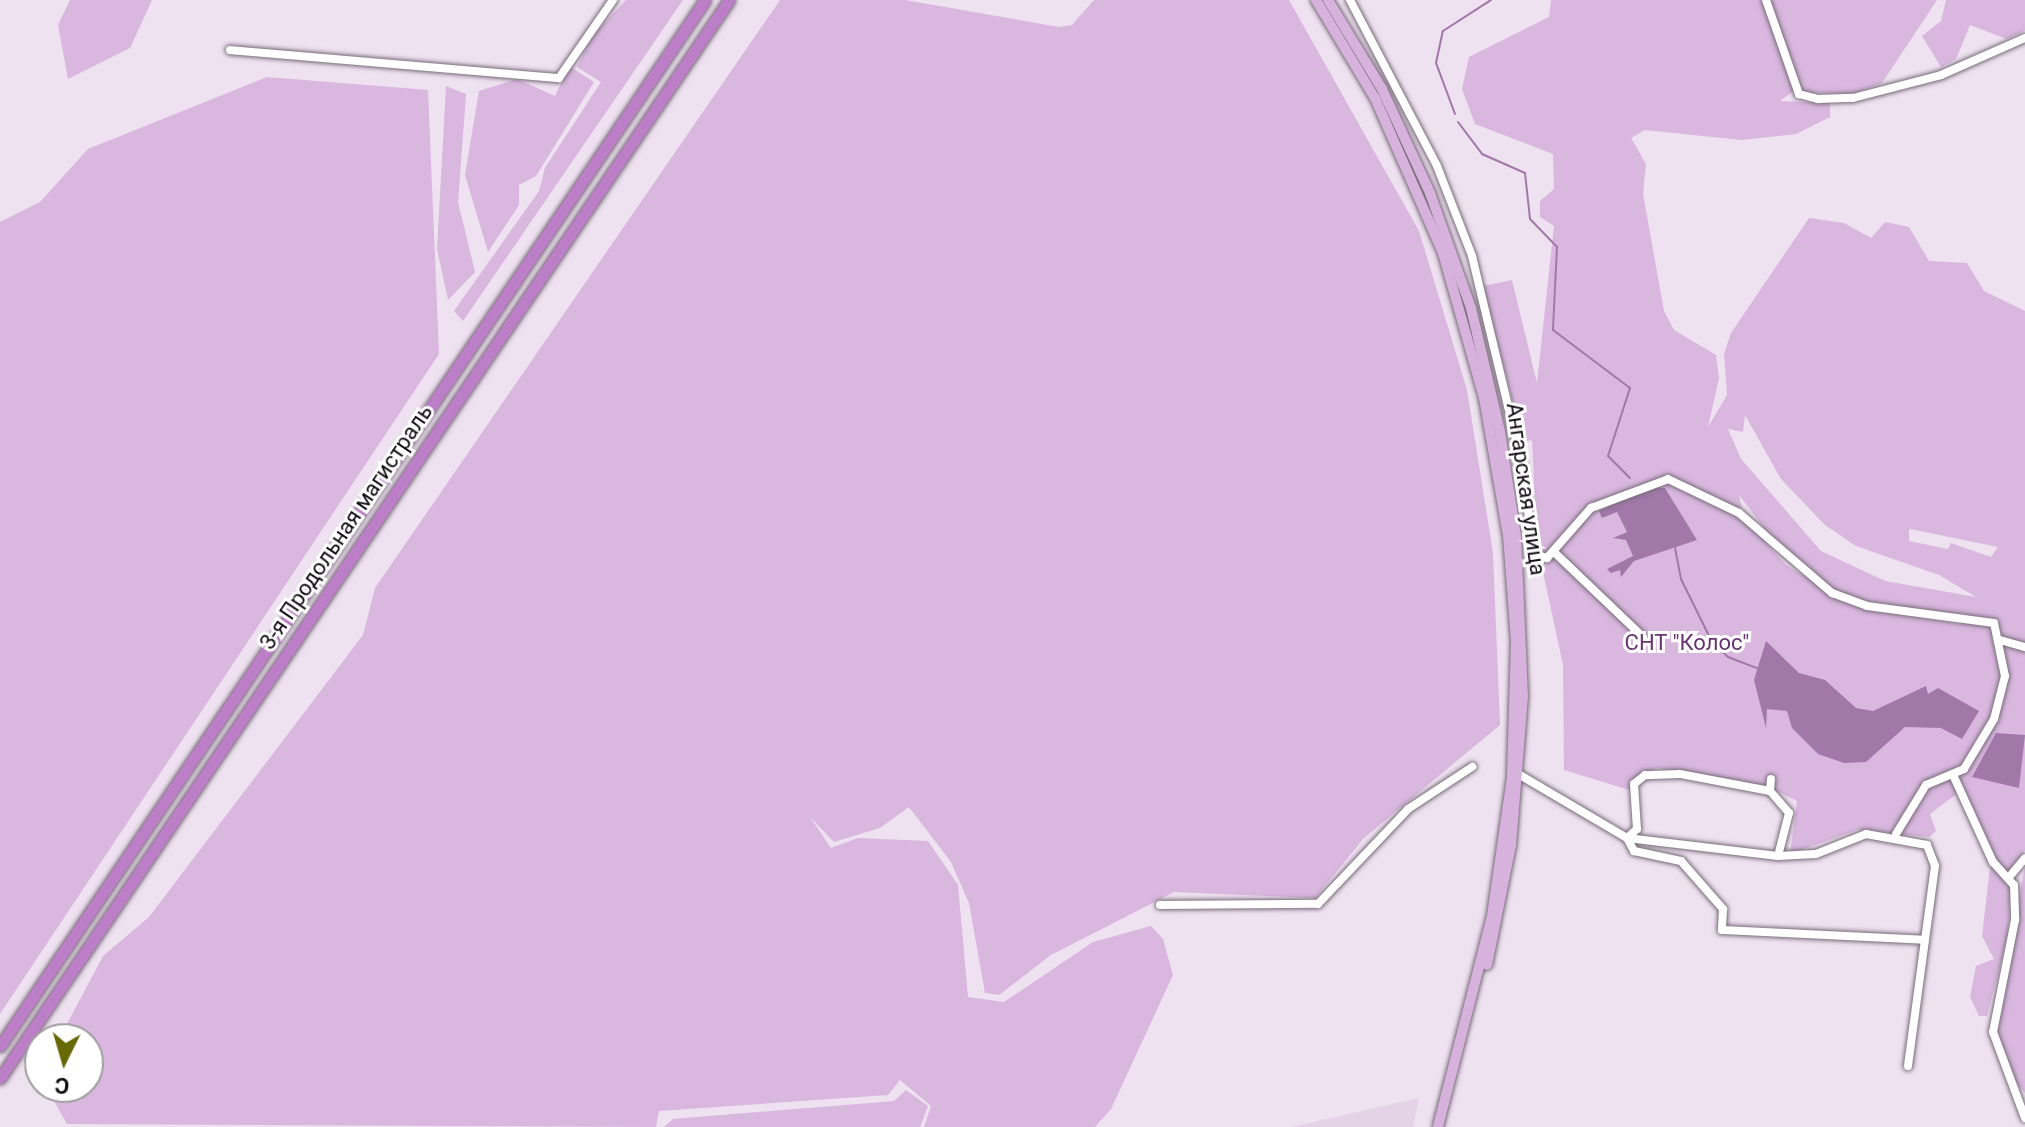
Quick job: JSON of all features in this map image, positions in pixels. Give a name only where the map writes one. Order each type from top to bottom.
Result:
[{"type":"highway","name":"3-я Продольная магистраль","points":[[0,1046],[705,0]]},
{"type":"highway","name":"3-я Продольная магистраль","points":[[0,1078],[729,0]]},
{"type":"main road","name":"Ангарская улица","points":[[1316,0],[1375,98],[1443,253],[1484,398],[1508,535],[1516,641],[1512,777],[1470,1012]]},
{"type":"main road","name":"Ангарская улица","points":[[1328,0],[1419,167],[1490,379],[1516,537],[1520,775],[1499,918],[1438,1127]]},
{"type":"street","points":[[230,50],[559,78],[613,0]]},
{"type":"street","points":[[1350,0],[1437,166],[1472,256],[1521,460],[1532,548],[1539,558],[1554,552],[1591,508],[1668,479],[1739,513],[1832,593],[1867,606],[1994,623],[2000,640],[2001,703],[1954,777],[1926,785],[1896,834]]},
{"type":"street","points":[[1766,0],[1799,94],[1818,99],[1853,98],[1941,75],[2025,38]]},
{"type":"street","points":[[1554,552],[1643,637]]},
{"type":"street","points":[[2000,640],[2025,647]]},
{"type":"street","points":[[1160,905],[1318,904],[1398,817],[1472,767]]},
{"type":"street","points":[[1627,838],[1637,829],[1634,784],[1645,775],[1680,774],[1770,791],[1789,813],[1778,856]]},
{"type":"street","points":[[1520,775],[1627,838],[1778,856],[1896,834],[1927,845],[1935,866],[1908,1066]]},
{"type":"street","points":[[1954,777],[1993,862],[2010,876],[2015,920],[1993,1032],[2025,1118]]},
{"type":"street","points":[[1770,791],[1771,779]]},
{"type":"street","points":[[1627,838],[1634,851],[1681,861],[1723,909],[1722,930],[1925,940]]},
{"type":"street","points":[[2010,876],[2025,858]]},
{"type":"shaded area","points":[[1651,487],[1665,488],[1697,540],[1634,561],[1621,577],[1620,570],[1611,573],[1607,569],[1633,556],[1626,540],[1613,538],[1627,532],[1617,512],[1602,518],[1599,511]]},
{"type":"shaded area","points":[[1766,641],[1799,673],[1825,680],[1856,708],[1873,711],[1926,686],[1928,694],[1938,688],[1979,711],[1962,739],[1941,728],[1905,727],[1866,762],[1844,763],[1818,754],[1792,728],[1787,711],[1767,709],[1766,728],[1754,680]]},
{"type":"shaded area","points":[[1996,733],[2025,735],[2019,788],[1972,777]]},
{"type":"shaded area","points":[[1419,1098],[1413,1127],[1292,1127]]},
{"type":"green space","points":[[70,0],[152,0],[130,48],[68,79],[58,25]]},
{"type":"green space","points":[[626,0],[683,0],[463,321],[454,311],[539,191],[545,168],[601,82],[577,67],[593,35]]},
{"type":"green space","points":[[780,0],[905,0],[1059,27],[1072,25],[1094,0],[1289,0],[1419,231],[1467,390],[1493,553],[1500,725],[1364,838],[1315,898],[1174,892],[1051,955],[999,995],[985,993],[969,903],[951,862],[909,807],[880,828],[834,842],[810,817],[831,848],[858,838],[928,841],[958,885],[968,997],[1004,1002],[1093,942],[1151,926],[1163,939],[1173,975],[1111,1109],[1095,1127],[924,1127],[931,1106],[900,1080],[888,1095],[659,1111],[656,1127],[67,1124],[55,1103],[104,1103],[104,1023],[67,1023],[103,956],[149,917],[363,635],[375,588]]},
{"type":"green space","name":"СНТ \"Колос\"","points":[[1551,0],[1937,0],[1882,83],[1853,94],[1792,92],[1780,101],[1830,103],[1830,117],[1796,134],[1742,140],[1645,130],[1631,138],[1646,164],[1643,194],[1664,311],[1674,330],[1716,355],[1719,378],[1708,427],[1727,395],[1724,354],[1731,333],[1809,218],[1844,223],[1871,238],[1885,222],[1909,227],[1929,261],[1967,263],[1984,291],[2025,311],[2025,850],[2013,874],[2007,939],[1987,1016],[1979,1016],[1970,997],[1976,966],[1994,959],[1982,936],[1992,851],[1962,790],[1930,814],[1936,831],[1929,837],[1857,830],[1790,854],[1797,801],[1768,787],[1658,768],[1637,776],[1629,790],[1564,770],[1563,665],[1537,544],[1532,440],[1523,442],[1483,286],[1512,280],[1537,383],[1554,226],[1540,217],[1540,201],[1554,189],[1553,154],[1475,124],[1462,89],[1469,57],[1549,17]],"holes":[[[1745,415],[1781,479],[1825,525],[1856,546],[1939,575],[1976,597],[1885,581],[1821,551],[1741,459],[1728,429],[1743,432]],[[1739,495],[1774,541],[1854,606],[1786,565],[1744,519]],[[1910,529],[1998,547],[1991,557],[1951,543],[1948,549],[1909,541]],[[1939,612],[1967,615],[1960,624],[1894,614]]]},
{"type":"green space","points":[[1946,0],[2025,0],[2025,30],[2007,39],[1970,25],[1956,59],[1941,67],[1922,36],[1941,21]]},
{"type":"green space","points":[[569,66],[594,82],[536,176],[519,185],[519,205],[488,252],[465,175],[479,91],[517,79],[555,96]]},
{"type":"green space","points":[[267,77],[428,90],[439,354],[0,1014],[0,222],[40,202],[88,149]]},
{"type":"green space","points":[[446,86],[466,94],[458,202],[475,272],[448,300],[437,249]]},
{"type":"green space","points":[[2025,866],[2025,1093],[2007,1072],[1994,1032]]},
{"type":"green space","points":[[906,1090],[928,1106],[920,1127],[664,1127],[673,1119],[894,1101]]},
{"type":"waterway","points":[[1455,114],[1436,63],[1443,31],[1491,0]]},
{"type":"waterway","points":[[1458,122],[1482,154],[1525,173],[1530,219],[1557,247],[1553,330],[1630,388],[1608,456],[1630,478]]},
{"type":"waterway","points":[[1675,548],[1681,579],[1711,640],[1728,657],[1759,669]]}]
